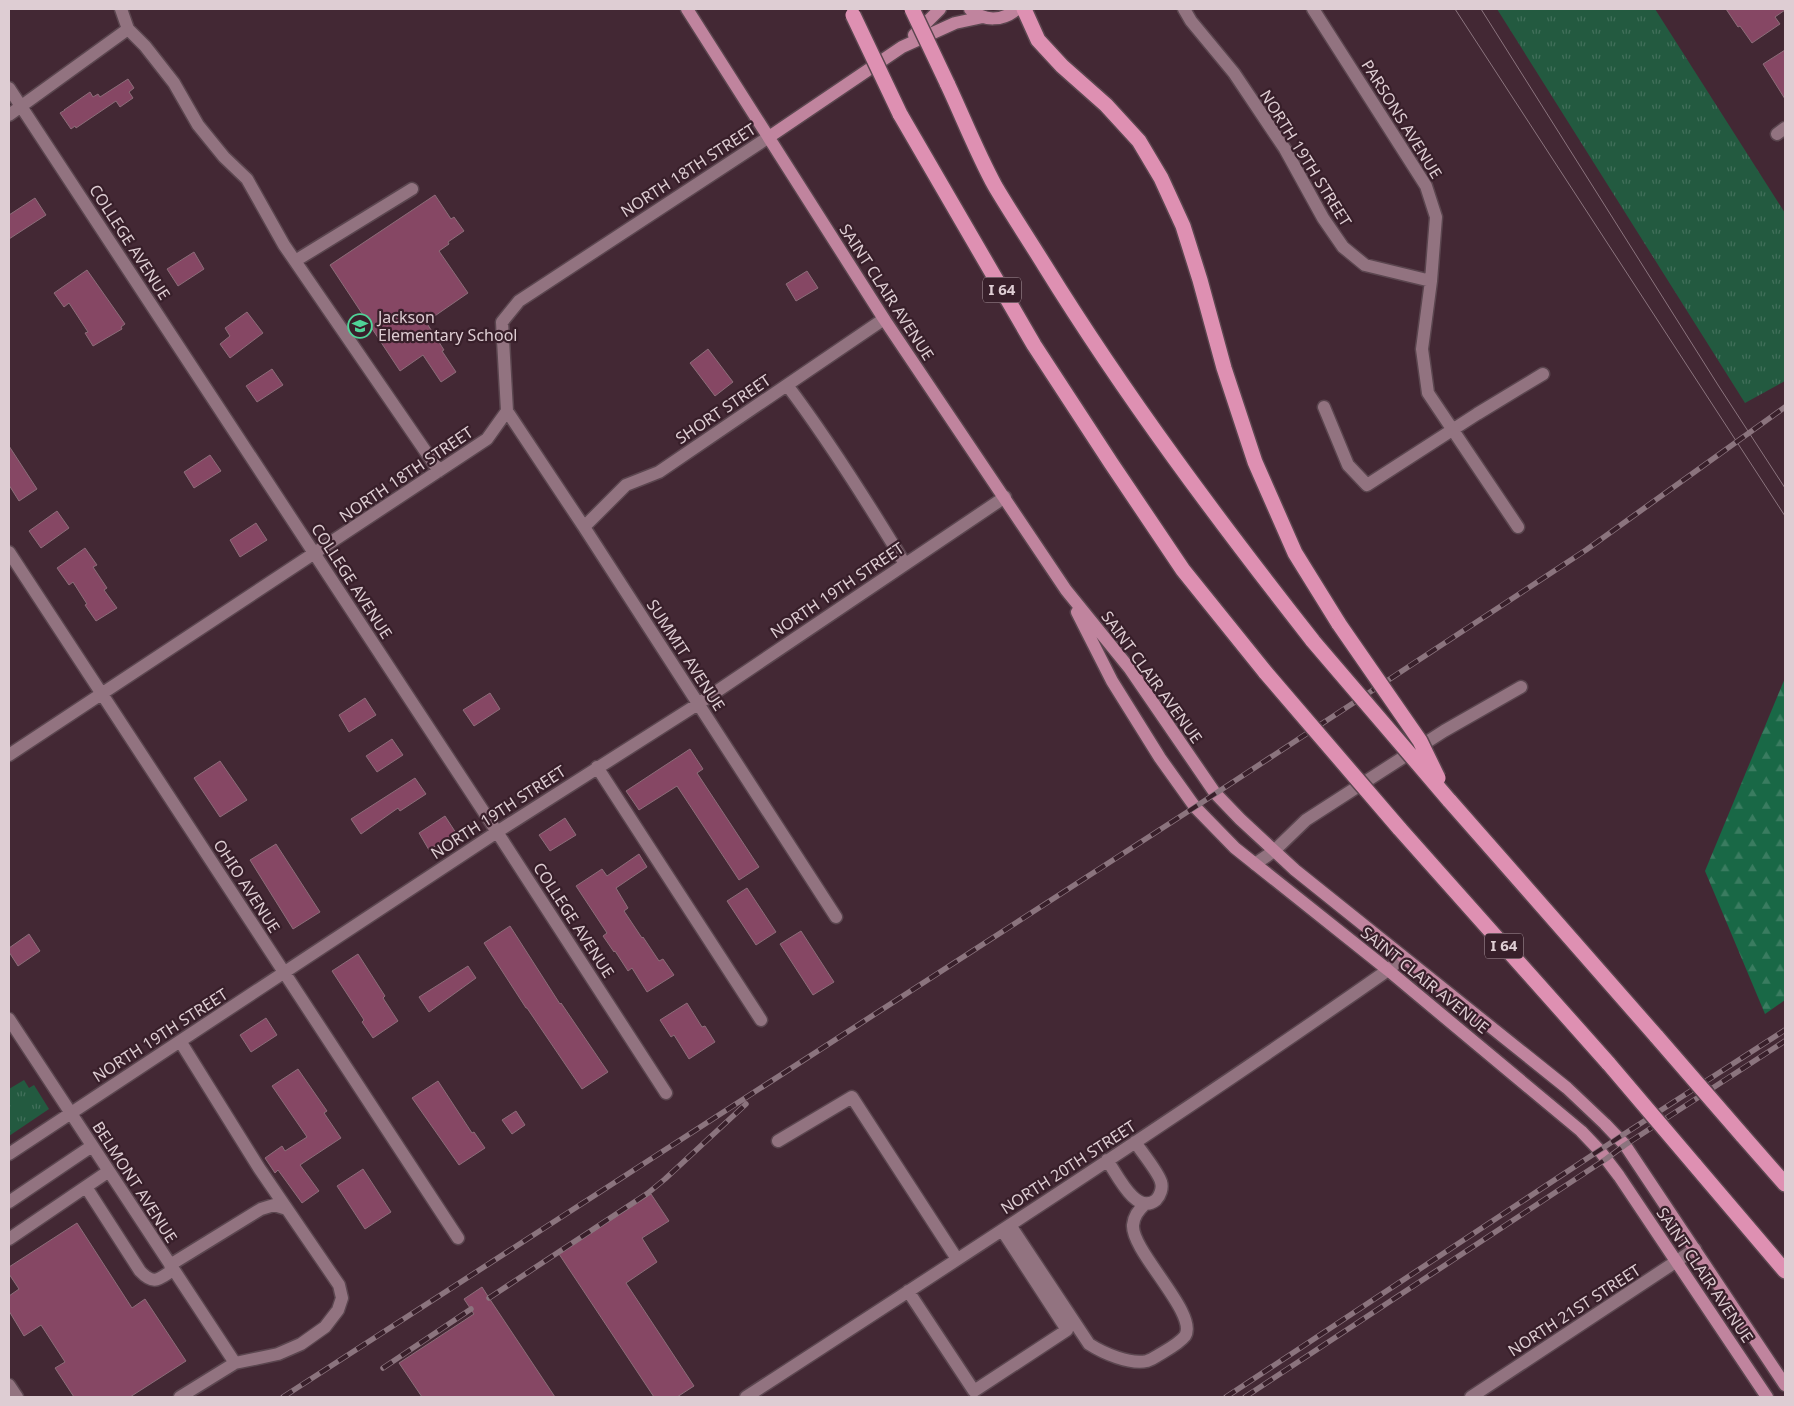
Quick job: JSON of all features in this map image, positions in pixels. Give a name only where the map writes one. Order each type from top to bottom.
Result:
[{"type":"highway","points":[[912,9],[995,186],[1123,387],[1198,492],[1313,641],[1449,800],[1785,1184]]},
{"type":"highway","points":[[1024,9],[1038,40],[1062,66],[1106,105],[1139,141],[1161,178],[1183,226],[1224,368],[1255,462],[1295,553],[1339,624],[1420,741],[1449,800]]},
{"type":"highway","name":"I 64","points":[[852,12],[900,114],[1034,345],[1184,570],[1266,673],[1609,1064],[1785,1271]]},
{"type":"main road","name":"SAINT CLAIR AVENUE","points":[[687,9],[884,319],[1066,590],[1130,669],[1215,793],[1274,851],[1567,1088],[1605,1124],[1625,1145],[1785,1385]]},
{"type":"main road","name":"NORTH 18TH STREET","points":[[902,47],[940,9]]},
{"type":"main road","points":[[970,9],[983,17]]},
{"type":"main road","name":"NORTH 18TH STREET","points":[[769,136],[902,47],[955,23],[983,17],[999,18],[1017,9]]},
{"type":"main road","name":"SAINT CLAIR AVENUE","points":[[1066,590],[1112,681],[1160,758],[1195,807],[1235,848],[1388,970],[1581,1131],[1600,1151],[1619,1176],[1767,1397]]},
{"type":"street","points":[[121,9],[128,29],[145,46],[174,83],[198,126],[224,157],[246,179],[295,261],[439,471]]},
{"type":"street","name":"NORTH 19TH STREET","points":[[1184,9],[1191,21],[1222,57],[1285,149],[1323,218],[1343,247],[1365,265],[1431,280]]},
{"type":"street","name":"PARSONS AVENUE","points":[[1313,9],[1426,186],[1436,217],[1431,280],[1422,349],[1428,393],[1518,527]]},
{"type":"street","points":[[9,115],[128,29]]},
{"type":"street","name":"COLLEGE AVENUE","points":[[9,88],[498,832],[666,1093]]},
{"type":"street","name":"NORTH 18TH STREET","points":[[9,755],[487,439],[507,411],[502,322],[519,301],[769,136]]},
{"type":"street","points":[[295,261],[412,189]]},
{"type":"street","name":"SHORT STREET","points":[[584,527],[626,485],[659,472],[884,319]]},
{"type":"street","points":[[1324,407],[1348,465],[1367,485],[1543,374]]},
{"type":"street","points":[[787,385],[806,409],[906,564]]},
{"type":"street","name":"SUMMIT AVENUE","points":[[507,411],[836,916]]},
{"type":"street","name":"NORTH 19TH STREET","points":[[9,1154],[597,767],[698,704],[1005,497]]},
{"type":"street","name":"OHIO AVENUE","points":[[9,552],[458,1238]]},
{"type":"street","points":[[1255,864],[1274,851],[1306,820],[1444,731],[1521,687]]},
{"type":"street","points":[[597,767],[761,1020]]},
{"type":"street","name":"NORTH 20TH STREET","points":[[746,1397],[1282,1044],[1388,970],[1403,957]]},
{"type":"street","name":"BELMONT AVENUE","points":[[9,1019],[235,1363]]},
{"type":"street","points":[[180,1041],[258,1168],[339,1285],[342,1298],[338,1310],[325,1327],[302,1344],[278,1354],[235,1363],[180,1397]]},
{"type":"street","points":[[778,1141],[852,1097],[957,1259]]},
{"type":"street","points":[[1006,1227],[1090,1344],[1103,1352],[1135,1362],[1148,1361],[1170,1348],[1185,1336],[1187,1329],[1186,1319],[1162,1277],[1143,1251],[1135,1236],[1133,1225],[1137,1213],[1144,1205],[1159,1196],[1161,1181],[1135,1142]]},
{"type":"street","points":[[9,1202],[92,1146]]},
{"type":"street","points":[[1108,1160],[1134,1199],[1144,1205]]},
{"type":"street","points":[[9,1239],[109,1171]]},
{"type":"street","points":[[86,1187],[140,1271],[146,1278],[153,1281],[158,1280],[172,1267],[261,1209],[274,1205],[287,1209]]},
{"type":"street","points":[[908,1291],[974,1391],[1067,1330],[1006,1227]]},
{"type":"street","name":"NORTH 21ST STREET","points":[[1471,1397],[1695,1249]]},
{"type":"street","points":[[9,1385],[17,1397]]},
{"type":"green space","points":[[1497,9],[1655,9],[1785,213],[1785,381],[1745,403]]},
{"type":"green space","points":[[1785,678],[1785,1000],[1765,1014],[1705,871]]},
{"type":"green space","points":[[24,1080],[29,1088],[34,1085],[49,1109],[9,1136],[9,1089]]},
{"type":"building","points":[[1726,9],[1785,10],[1775,17],[1780,24],[1752,43]]},
{"type":"building","points":[[1785,50],[1785,99],[1763,64]]},
{"type":"building","points":[[128,79],[134,88],[129,92],[133,98],[120,107],[116,101],[76,128],[75,126],[71,129],[60,113],[90,92],[93,97],[98,94],[100,97]]},
{"type":"building","points":[[435,195],[451,219],[454,217],[464,231],[439,251],[468,293],[426,322],[456,372],[441,382],[423,355],[400,371],[330,265]]},
{"type":"building","points":[[35,198],[46,215],[9,239],[9,215]]},
{"type":"building","points":[[194,252],[204,269],[178,286],[167,269]]},
{"type":"building","points":[[87,270],[125,324],[121,327],[122,329],[93,346],[85,333],[88,332],[69,303],[64,307],[54,293]]},
{"type":"building","points":[[807,271],[818,288],[796,301],[786,284]]},
{"type":"building","points":[[247,312],[263,333],[230,358],[220,344],[230,336],[225,328]]},
{"type":"building","points":[[708,349],[733,382],[715,396],[690,363]]},
{"type":"building","points":[[272,369],[283,385],[257,402],[246,386]]},
{"type":"building","points":[[9,446],[37,489],[19,501],[9,485]]},
{"type":"building","points":[[210,455],[221,471],[194,488],[184,472]]},
{"type":"building","points":[[57,511],[69,528],[41,548],[29,531]]},
{"type":"building","points":[[256,523],[267,540],[240,557],[230,540]]},
{"type":"building","points":[[85,548],[97,565],[93,567],[107,588],[104,590],[117,608],[96,621],[73,582],[69,585],[57,568]]},
{"type":"building","points":[[490,693],[500,709],[474,726],[463,710]]},
{"type":"building","points":[[365,698],[376,715],[349,732],[339,715]]},
{"type":"building","points":[[392,739],[403,755],[377,772],[366,756]]},
{"type":"building","points":[[690,749],[703,769],[697,773],[759,867],[739,880],[677,786],[639,810],[626,791]]},
{"type":"building","points":[[220,761],[247,800],[220,817],[194,778]]},
{"type":"building","points":[[415,778],[426,794],[400,811],[398,808],[361,834],[351,819]]},
{"type":"building","points":[[445,816],[456,833],[429,850],[419,833]]},
{"type":"building","points":[[565,818],[576,835],[550,851],[539,835]]},
{"type":"building","points":[[276,844],[320,912],[293,929],[250,860]]},
{"type":"building","points":[[639,854],[647,867],[616,888],[628,908],[624,911],[642,938],[659,961],[663,959],[674,975],[647,992],[632,968],[628,971],[603,936],[607,933],[576,886],[602,869],[607,876]]},
{"type":"building","points":[[747,888],[776,932],[756,945],[727,901]]},
{"type":"building","points":[[510,926],[560,1004],[608,1072],[582,1089],[484,943]]},
{"type":"building","points":[[801,931],[834,982],[813,995],[780,944]]},
{"type":"building","points":[[29,934],[40,951],[18,966],[9,952],[9,948]]},
{"type":"building","points":[[358,954],[385,996],[383,998],[398,1021],[373,1038],[362,1022],[364,1020],[332,971]]},
{"type":"building","points":[[468,966],[476,978],[429,1012],[419,997]]},
{"type":"building","points":[[687,1003],[702,1027],[705,1026],[715,1042],[689,1059],[674,1035],[671,1037],[660,1020]]},
{"type":"building","points":[[266,1018],[277,1035],[251,1052],[240,1035]]},
{"type":"building","points":[[298,1069],[327,1111],[324,1113],[341,1138],[300,1165],[319,1191],[302,1203],[278,1170],[275,1173],[265,1158],[282,1146],[285,1151],[307,1137],[272,1086]]},
{"type":"building","points":[[438,1081],[472,1133],[474,1132],[485,1148],[459,1165],[412,1098]]},
{"type":"building","points":[[516,1111],[525,1125],[512,1134],[502,1120]]},
{"type":"building","points":[[363,1169],[391,1212],[365,1229],[337,1186]]},
{"type":"building","points":[[651,1194],[669,1221],[642,1238],[657,1262],[626,1283],[694,1386],[677,1397],[654,1397],[559,1254]]},
{"type":"building","points":[[77,1223],[132,1308],[145,1299],[186,1361],[130,1397],[74,1397],[55,1368],[65,1362],[41,1325],[24,1336],[9,1311],[9,1296],[19,1289],[9,1274],[9,1267]]},
{"type":"building","points":[[482,1287],[555,1397],[422,1397],[399,1363],[474,1314],[464,1299]]},
{"type":"tram line","points":[[1455,9],[1785,516]]},
{"type":"tram line","points":[[1481,9],[1785,488]]},
{"type":"railway","points":[[283,1397],[1195,807],[1586,550],[1785,407]]},
{"type":"railway","points":[[1226,1397],[1785,1030]]},
{"type":"railway","points":[[1245,1397],[1785,1041]]},
{"type":"railway","points":[[489,1298],[648,1193],[746,1104]]},
{"type":"railway","points":[[383,1368],[471,1309]]},
{"type":"place","name":"Jackson Elementary School","points":[[360,326]]}]
